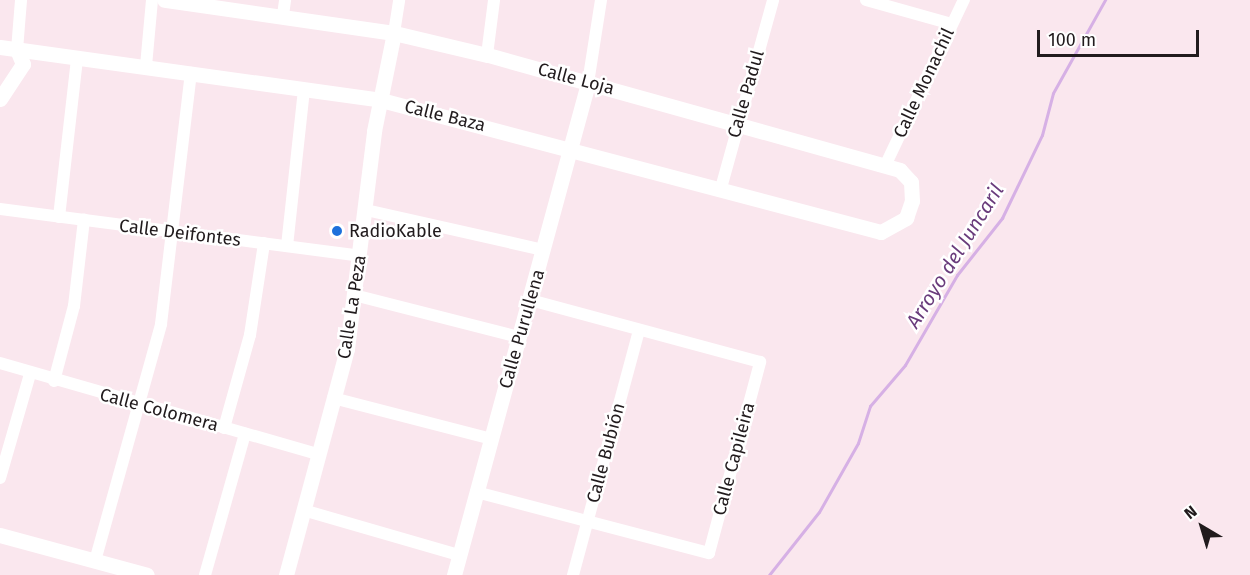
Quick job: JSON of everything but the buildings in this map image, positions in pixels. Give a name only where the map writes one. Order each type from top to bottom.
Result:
[{"type":"street","points":[[0,99],[23,64],[17,50],[21,0]]},
{"type":"street","points":[[146,66],[152,0]]},
{"type":"street","name":"Calle Loja","points":[[164,0],[284,7],[487,55],[885,166],[911,182],[912,201],[901,223],[881,232]]},
{"type":"street","points":[[394,33],[399,0]]},
{"type":"street","points":[[487,55],[494,0]]},
{"type":"street","points":[[588,83],[602,0]]},
{"type":"street","name":"Calle Padul","points":[[721,188],[773,0]]},
{"type":"street","points":[[866,0],[952,24]]},
{"type":"street","name":"Calle Monachil","points":[[885,166],[964,0]]},
{"type":"street","name":"Calle La Peza","points":[[286,575],[333,398],[354,295],[381,100],[394,33]]},
{"type":"street","name":"Calle Baza","points":[[0,47],[381,100],[570,148],[881,232]]},
{"type":"street","points":[[59,217],[77,58]]},
{"type":"street","points":[[95,561],[161,324],[191,73]]},
{"type":"street","name":"Calle Purullena","points":[[454,575],[531,300],[588,83]]},
{"type":"street","points":[[287,246],[304,89]]},
{"type":"street","name":"Calle Deifontes","points":[[0,209],[360,256]]},
{"type":"street","points":[[366,210],[543,250]]},
{"type":"street","points":[[54,381],[74,306],[84,220]]},
{"type":"street","points":[[224,428],[250,335],[264,243]]},
{"type":"street","points":[[354,295],[519,338]]},
{"type":"street","name":"Calle Capileira","points":[[476,492],[709,552],[760,362],[531,300]]},
{"type":"street","name":"Calle Bubión","points":[[573,575],[639,331]]},
{"type":"street","name":"Calle Colomera","points":[[0,363],[54,381],[318,454]]},
{"type":"street","points":[[0,478],[30,374]]},
{"type":"street","points":[[333,398],[491,439]]},
{"type":"street","points":[[205,575],[245,434]]},
{"type":"street","points":[[303,510],[459,555]]},
{"type":"street","points":[[0,535],[95,561],[122,572],[147,575]]},
{"type":"waterway","name":"Arroyo del Juncaril","points":[[769,575],[819,512],[858,443],[870,406],[905,365],[957,275],[1002,218],[1042,135],[1053,93],[1105,0]]},
{"type":"place","name":"RadioKable","points":[[337,231]]}]
